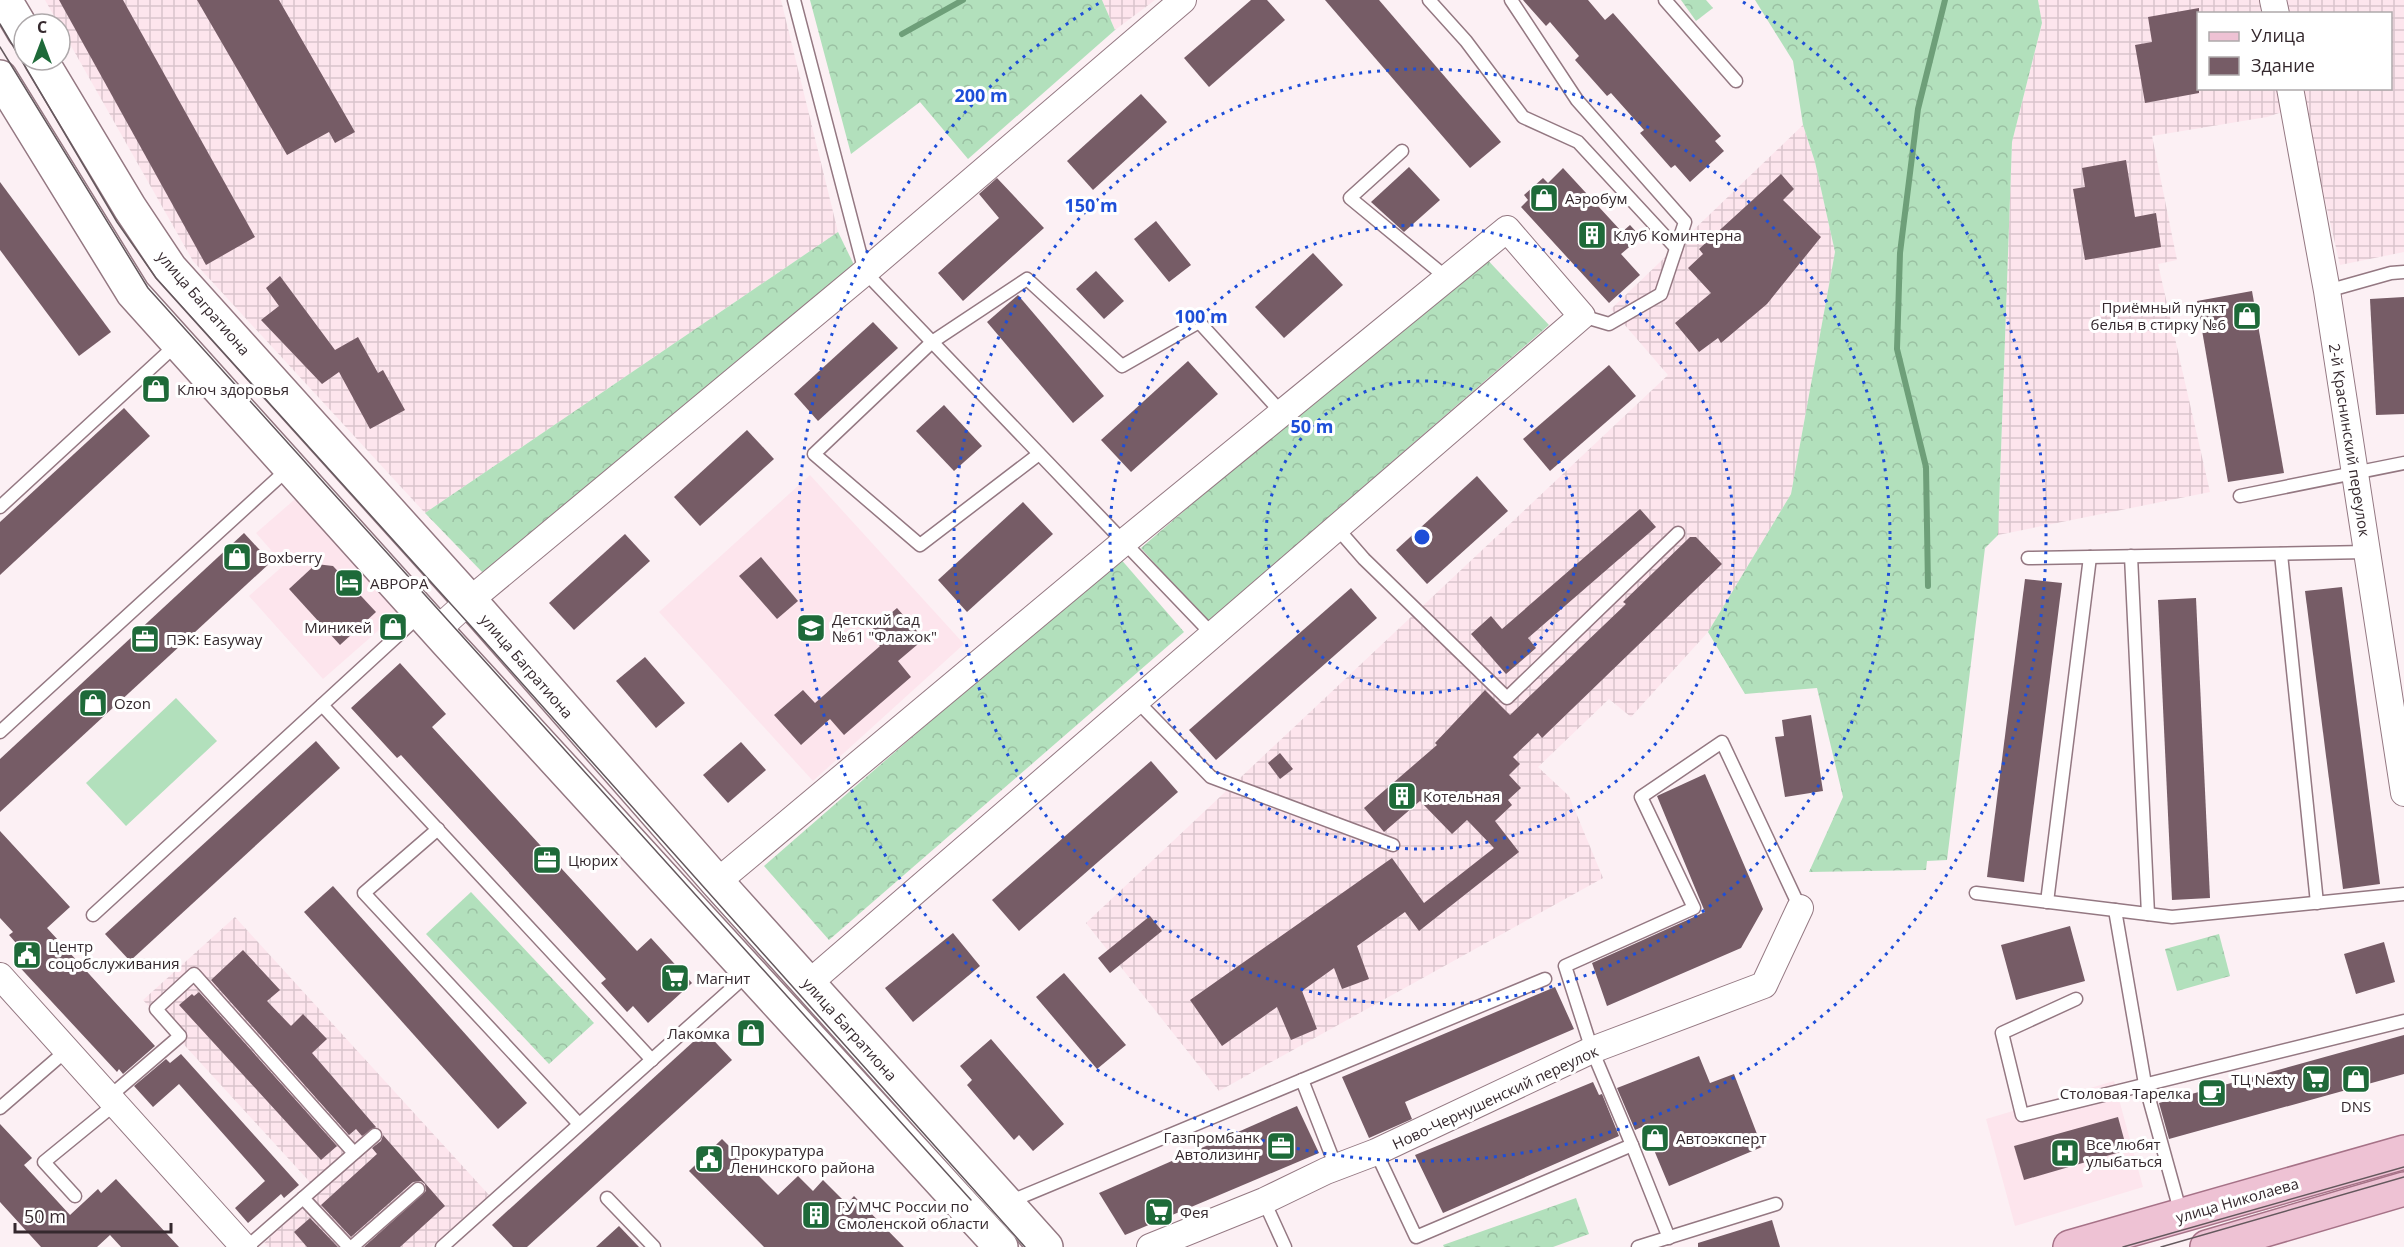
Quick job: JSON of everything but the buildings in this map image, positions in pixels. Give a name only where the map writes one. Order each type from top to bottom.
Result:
[{"type":"main road","points":[[4,0],[12,13]]},
{"type":"main road","name":"улица Багратиона","points":[[48,72],[130,208],[170,268],[1046,1247]]},
{"type":"main road","points":[[0,76],[133,293],[997,1246]]},
{"type":"main road","name":"улица Николаева","points":[[2070,1247],[2404,1152]]},
{"type":"main road","points":[[2207,1247],[2404,1189]]},
{"type":"street","points":[[429,622],[469,600],[865,272],[1183,0]]},
{"type":"street","name":"2-й Краснинский переулок","points":[[2290,90],[2327,291],[2404,793]]},
{"type":"street","points":[[717,882],[1124,542],[1507,229],[1582,316],[809,983]]},
{"type":"street","name":"Ново-Чернушенский переулок","points":[[1150,1247],[1376,1152],[1592,1050],[1764,985],[1800,908]]},
{"type":"street","points":[[0,976],[246,1247]]},
{"type":"lane","points":[[794,0],[865,272],[1214,635]]},
{"type":"lane","points":[[1429,0],[1466,41],[1522,117],[1578,142],[1676,248]]},
{"type":"lane","points":[[1511,0],[1577,100],[1685,222],[1661,294],[1609,324],[1582,316]]},
{"type":"lane","points":[[1665,0],[1736,81]]},
{"type":"lane","points":[[1402,151],[1350,198],[1447,278]]},
{"type":"lane","points":[[2327,291],[2391,273],[2404,272]]},
{"type":"lane","points":[[1039,454],[920,545],[814,454],[932,342],[1027,279],[1122,366],[1199,322],[1281,413]]},
{"type":"lane","points":[[0,507],[178,343]]},
{"type":"lane","points":[[2240,496],[2404,463]]},
{"type":"lane","points":[[0,732],[290,467]]},
{"type":"lane","points":[[1336,528],[1364,559],[1507,698],[1678,533]]},
{"type":"lane","points":[[2028,558],[2367,552]]},
{"type":"lane","points":[[2281,554],[2317,903]]},
{"type":"lane","points":[[2131,556],[2148,914]]},
{"type":"lane","points":[[2047,902],[2090,557]]},
{"type":"lane","points":[[93,915],[322,705],[429,622]]},
{"type":"lane","points":[[1137,701],[1211,777],[1393,845]]},
{"type":"lane","points":[[322,705],[652,1060]]},
{"type":"lane","points":[[1669,1238],[1592,1050],[1565,966],[1694,908],[1641,797],[1722,742],[1800,908]]},
{"type":"lane","points":[[438,830],[364,893],[579,1124]]},
{"type":"lane","points":[[1976,893],[2172,917],[2404,894]]},
{"type":"lane","points":[[2115,910],[2145,1084],[2181,1215]]},
{"type":"lane","points":[[446,1246],[579,1124],[750,973]]},
{"type":"lane","points":[[75,1196],[44,1162],[180,1036],[156,1009],[194,974],[354,1153]]},
{"type":"lane","points":[[1005,1203],[1545,979]]},
{"type":"lane","points":[[2076,999],[2002,1033],[2022,1115],[2404,1021]]},
{"type":"lane","points":[[0,1108],[67,1050]]},
{"type":"lane","points":[[1302,1080],[1336,1167]]},
{"type":"lane","points":[[246,1247],[375,1135]]},
{"type":"lane","points":[[1376,1152],[1418,1242],[1632,1145]]},
{"type":"lane","points":[[303,1198],[351,1247],[418,1189]]},
{"type":"lane","points":[[607,1198],[654,1247]]},
{"type":"lane","points":[[1264,1201],[1285,1247]]},
{"type":"lane","points":[[1638,1247],[1776,1204]]},
{"type":"shaded area","points":[[45,0],[781,0],[838,232],[425,513],[193,261],[72,48],[72,12],[52,12]]},
{"type":"shaded area","points":[[1102,0],[1155,0],[1115,30]]},
{"type":"shaded area","points":[[2038,0],[2404,0],[2404,252],[2340,265],[2303,105],[2267,117],[2152,136],[2177,260],[2158,264],[2210,492],[1998,535],[2012,142],[2042,24]]},
{"type":"shaded area","points":[[1803,125],[1815,162],[1835,252],[1791,494],[1708,632],[1631,717],[1609,699],[1538,767],[1569,796],[1603,878],[1219,1091],[1086,923],[1668,375],[1611,309]]},
{"type":"shaded area","name":"Детский сад №61 \"Флажок\"","points":[[810,475],[964,644],[813,781],[659,612]]},
{"type":"shaded area","points":[[302,493],[404,608],[323,679],[249,596],[284,565],[256,533]]},
{"type":"shaded area","points":[[235,917],[489,1195],[431,1247],[269,1247],[264,1243],[319,1192],[143,1000]]},
{"type":"shaded area","name":"Все любят улыбаться","points":[[2114,1081],[2143,1187],[2015,1226],[1986,1119]]},
{"type":"green space","points":[[810,0],[1102,0],[1115,30],[968,159],[920,102],[851,154]]},
{"type":"green space","points":[[1681,0],[1706,0],[1713,8],[1696,21]]},
{"type":"green space","points":[[1755,0],[2038,0],[2042,23],[2012,142],[1998,535],[1985,548],[1947,860],[1927,861],[1926,870],[1809,872],[1843,797],[1817,688],[1745,694],[1708,632],[1791,494],[1835,252],[1815,162],[1803,125],[1793,61]]},
{"type":"green space","points":[[838,232],[857,271],[485,575],[425,513]]},
{"type":"green space","points":[[1482,254],[1549,325],[1207,623],[1141,548]]},
{"type":"green space","points":[[1119,557],[1184,632],[829,940],[764,866]]},
{"type":"green space","points":[[176,698],[217,741],[126,826],[86,783]]},
{"type":"green space","points":[[471,892],[594,1023],[549,1064],[426,934]]},
{"type":"green space","points":[[2219,934],[2230,976],[2177,991],[2165,949]]},
{"type":"green space","points":[[1576,1198],[1589,1234],[1553,1247],[1444,1247],[1443,1245]]},
{"type":"waterway","points":[[902,34],[963,0]]},
{"type":"waterway","points":[[1928,586],[1926,467],[1897,349],[1900,253],[1918,109],[1945,0]]},
{"type":"tram line","points":[[0,24],[117,222],[156,278],[469,624],[1025,1247]]},
{"type":"tram line","points":[[0,47],[148,288],[971,1200]]},
{"type":"tram line","points":[[2123,1247],[2404,1167]]},
{"type":"tram line","points":[[2161,1247],[2404,1177]]},
{"type":"place","name":"Аэробум","points":[[1544,198]]},
{"type":"place","name":"Клуб Коминтерна","points":[[1592,235]]},
{"type":"place","name":"Приёмный пункт белья в стирку №6","points":[[2247,316]]},
{"type":"place","name":"Ключ здоровья","points":[[156,389]]},
{"type":"place","name":"Boxberry","points":[[237,557]]},
{"type":"place","name":"ABPOPA","points":[[349,583]]},
{"type":"place","name":"Миникей","points":[[393,627]]},
{"type":"place","name":"Детский сад №61 \"Флажок\"","points":[[811,628]]},
{"type":"place","name":"ПЭК: Easyway","points":[[145,639]]},
{"type":"place","name":"Ozon","points":[[93,703]]},
{"type":"place","name":"Котельная","points":[[1402,796]]},
{"type":"place","name":"Цюрих","points":[[547,860]]},
{"type":"place","name":"Центр соцобслуживания","points":[[27,955]]},
{"type":"place","name":"Магнит","points":[[675,978]]},
{"type":"place","name":"Лакомка","points":[[751,1033]]},
{"type":"place","name":"ТЦ Nexty","points":[[2316,1079]]},
{"type":"place","name":"DNS","points":[[2356,1079]]},
{"type":"place","name":"Столовая Тарелка","points":[[2212,1093]]},
{"type":"place","name":"Автоэксперт","points":[[1655,1138]]},
{"type":"place","name":"Газпромбанк Автолизинг","points":[[1281,1146]]},
{"type":"place","name":"Все любят улыбаться","points":[[2065,1153]]},
{"type":"place","name":"Прокуратура Ленинского района","points":[[709,1159]]},
{"type":"place","name":"Фея","points":[[1159,1212]]},
{"type":"place","name":"ГУ МЧС России по Смоленской области","points":[[816,1215]]}]
